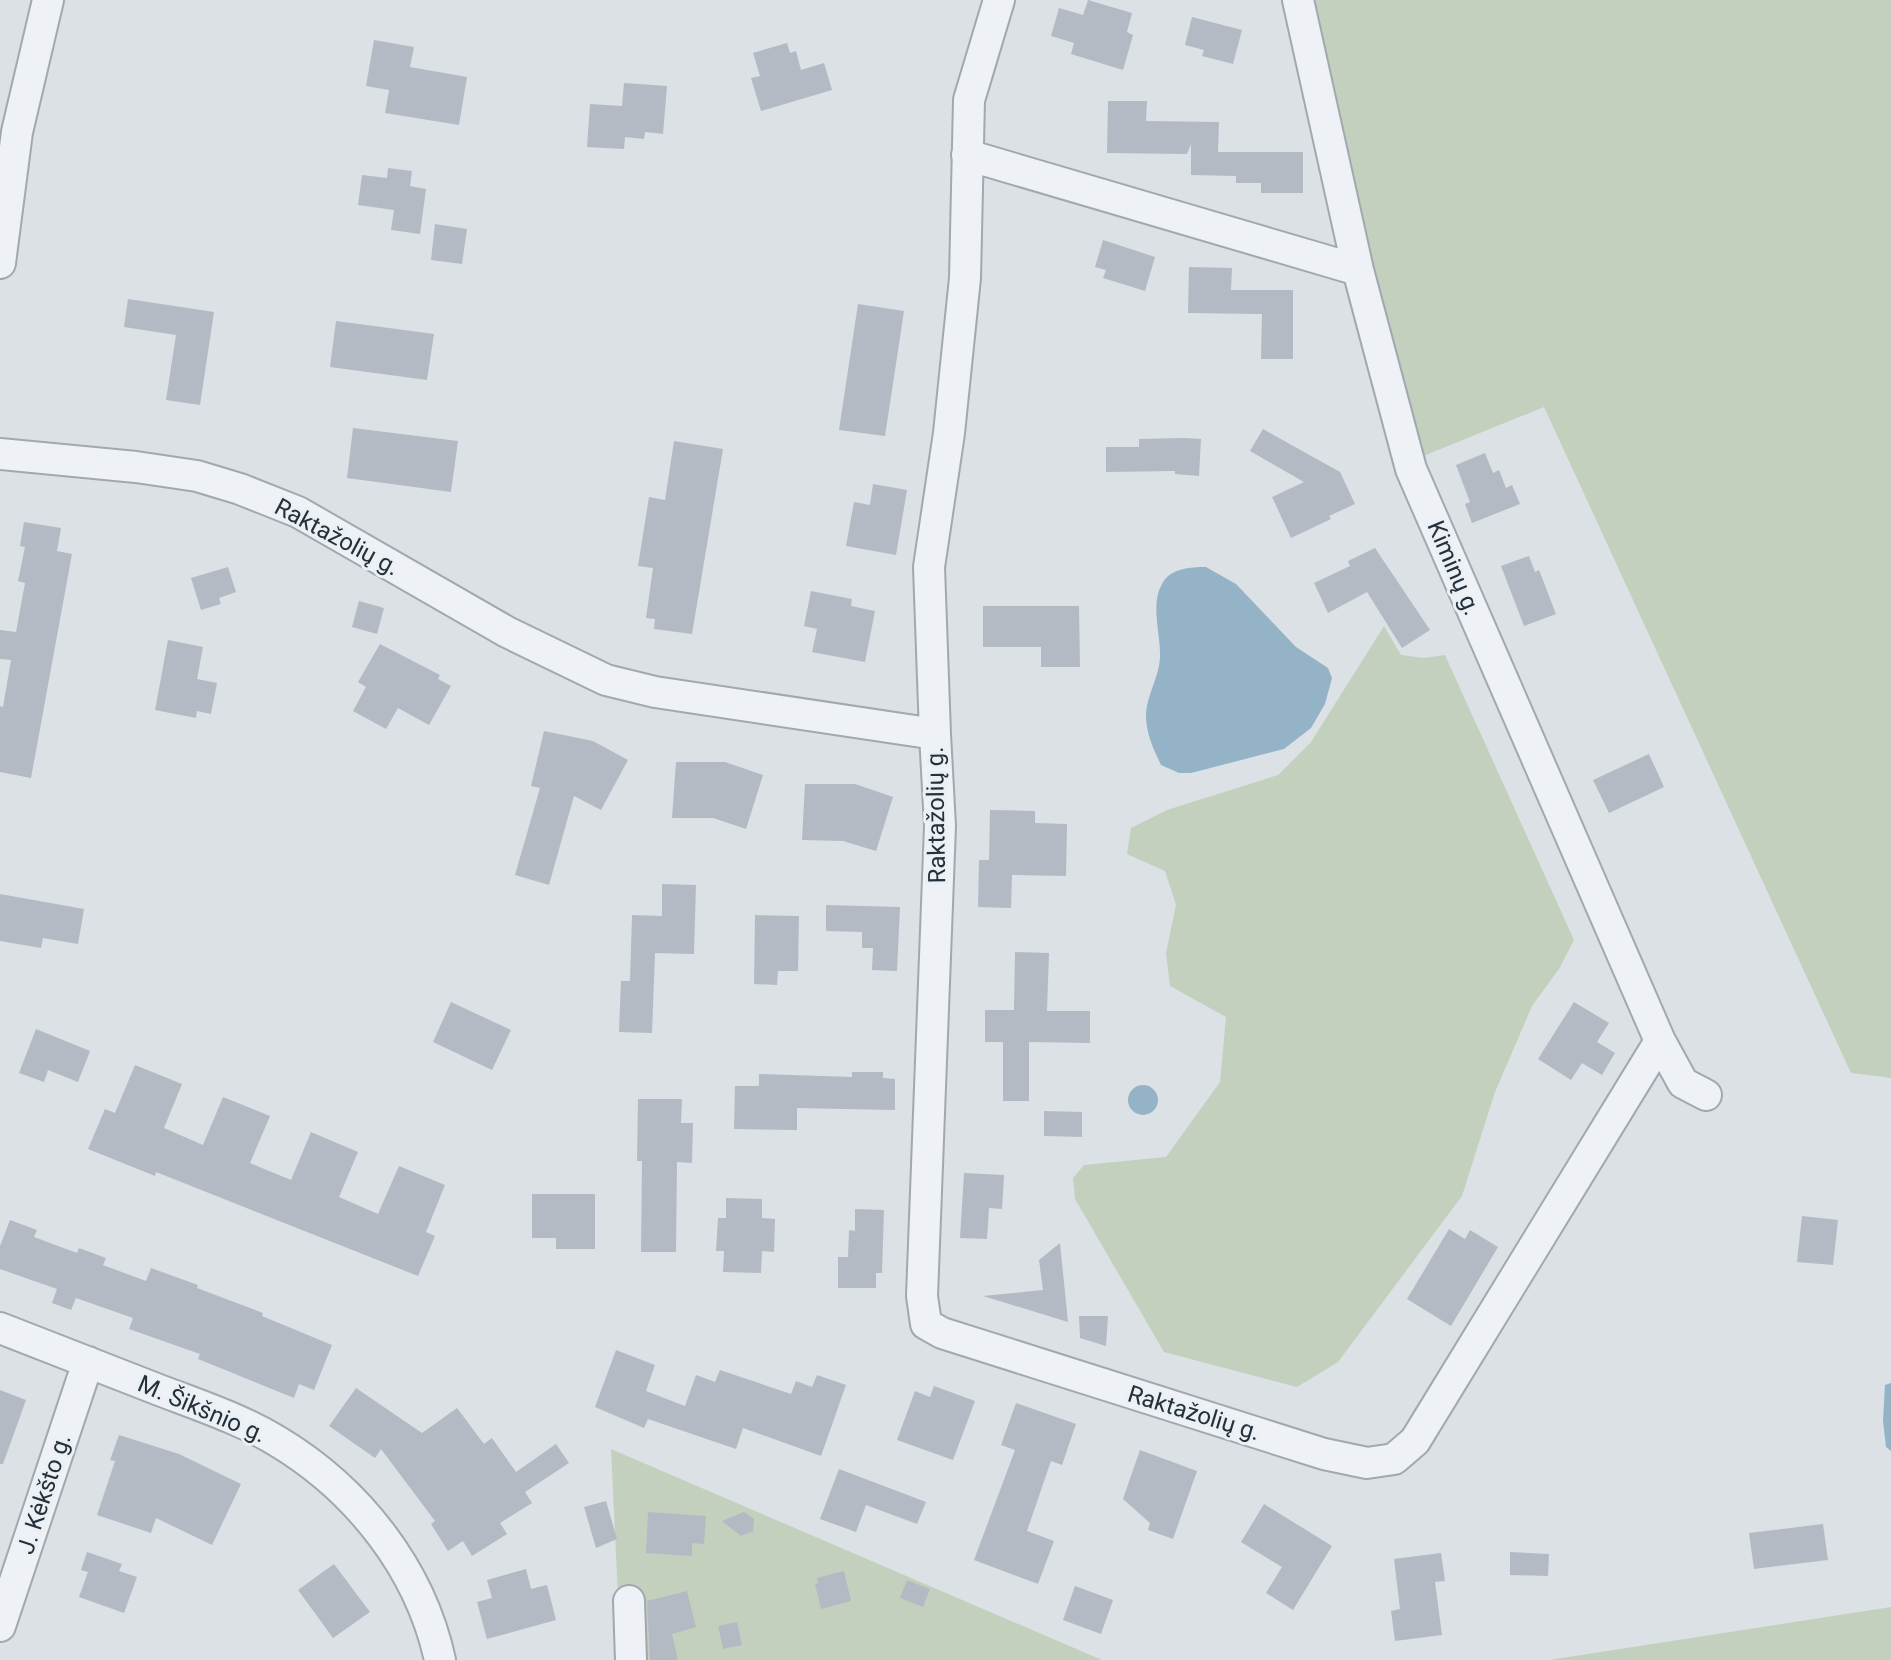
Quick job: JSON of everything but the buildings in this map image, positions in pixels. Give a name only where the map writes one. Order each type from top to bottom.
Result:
[{"type":"street","points":[[0,263],[17,132],[48,0]]},
{"type":"street","points":[[935,734],[929,567],[949,433],[965,278],[969,100],[999,0]]},
{"type":"street","name":"Kiminų g.","points":[[1298,0],[1358,270],[1411,469],[1660,1041],[1683,1083],[1706,1095]]},
{"type":"street","points":[[967,155],[1358,270]]},
{"type":"street","name":"Raktažolių g.","points":[[0,454],[136,467],[197,476],[240,489],[298,512],[507,632],[606,680],[655,692],[935,734],[940,826],[922,1296],[926,1324],[942,1333],[1324,1454],[1367,1463],[1394,1459],[1415,1441],[1660,1041]]},
{"type":"street","name":"M. Šikšnio g.","points":[[0,1328],[236,1420],[276,1441],[314,1467],[352,1499],[381,1533],[425,1607],[440,1660]]},
{"type":"street","name":"J. Kėkšto g.","points":[[0,1626],[88,1362]]},
{"type":"street","points":[[629,1601],[631,1660]]},
{"type":"green space","points":[[1311,0],[1891,0],[1891,1078],[1851,1073],[1544,407],[1416,459]]},
{"type":"green space","points":[[1384,626],[1401,655],[1424,658],[1445,655],[1574,940],[1559,969],[1532,1006],[1495,1092],[1462,1196],[1338,1362],[1297,1387],[1164,1352],[1075,1199],[1073,1178],[1084,1165],[1166,1157],[1220,1082],[1226,1017],[1170,986],[1166,953],[1176,905],[1165,871],[1127,854],[1131,828],[1167,810],[1278,775],[1311,742]]},
{"type":"green space","points":[[611,1449],[1102,1660],[621,1660]]},
{"type":"green space","points":[[1891,1607],[1891,1660],[1549,1660]]},
{"type":"water","points":[[1206,567],[1236,584],[1296,647],[1328,668],[1332,678],[1325,704],[1311,728],[1284,749],[1191,773],[1179,773],[1161,765],[1147,725],[1146,710],[1160,658],[1157,601],[1162,584],[1170,575],[1188,568]]},
{"type":"water","points":[[1143,1085],[1149,1086],[1157,1094],[1157,1106],[1149,1114],[1143,1115],[1137,1114],[1129,1106],[1128,1100],[1129,1094],[1137,1086]]},
{"type":"water","points":[[1891,1383],[1891,1451],[1886,1447],[1883,1421],[1885,1385]]}]
